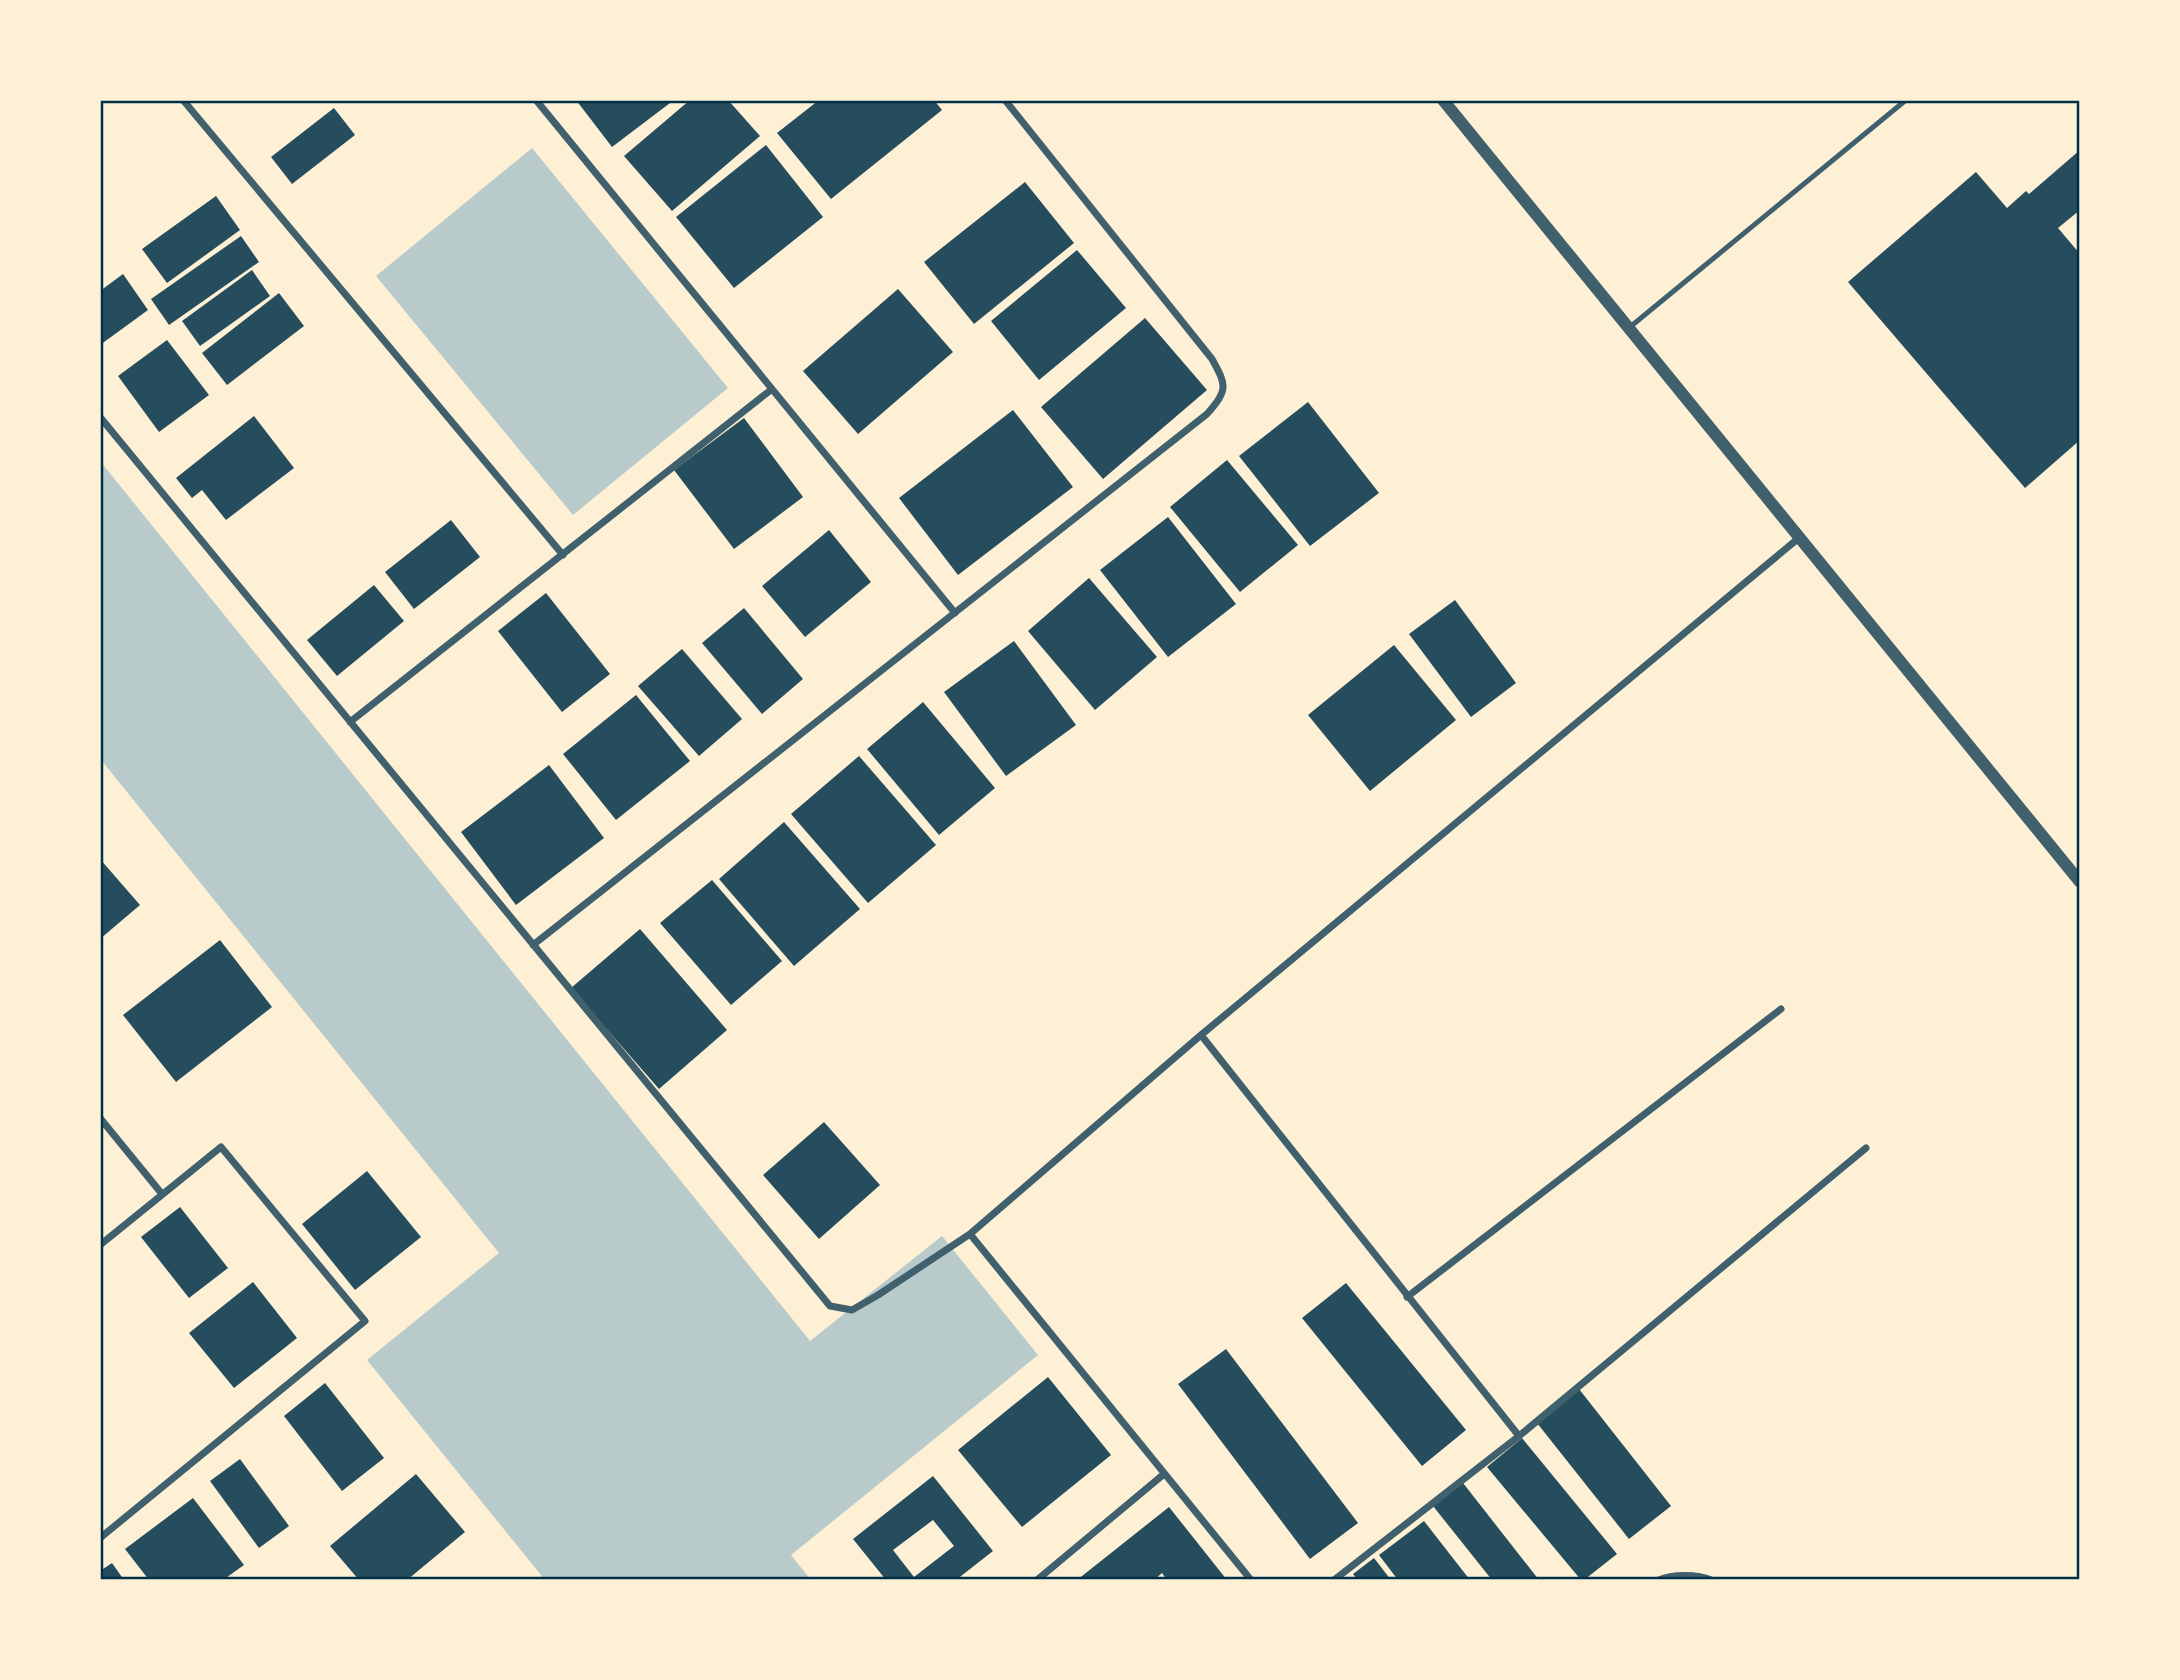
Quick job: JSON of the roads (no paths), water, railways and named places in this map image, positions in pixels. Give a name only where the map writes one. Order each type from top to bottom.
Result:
[{"type":"street","points":[[183,100],[562,555]]},
{"type":"street","points":[[536,100],[955,612]]},
{"type":"street","points":[[533,945],[1208,414],[1222,398],[1224,379],[1212,359],[1005,100]]},
{"type":"street","points":[[1444,100],[2080,882]]},
{"type":"street","points":[[350,722],[772,389]]},
{"type":"street","points":[[100,417],[830,1306],[852,1310],[970,1234],[1201,1035],[1800,537]]},
{"type":"street","points":[[1407,1297],[1781,1009]]},
{"type":"street","points":[[1201,1035],[1519,1436]]},
{"type":"street","points":[[100,1118],[162,1194]]},
{"type":"street","points":[[100,1245],[220,1147],[365,1321],[100,1538]]},
{"type":"street","points":[[1334,1580],[1519,1436],[1866,1149]]},
{"type":"street","points":[[970,1234],[1251,1580]]},
{"type":"street","points":[[1037,1580],[1164,1474]]},
{"type":"street","points":[[1658,1580],[1666,1577],[1704,1577],[1711,1580]]},
{"type":"lane","points":[[1629,327],[1906,100]]}]
